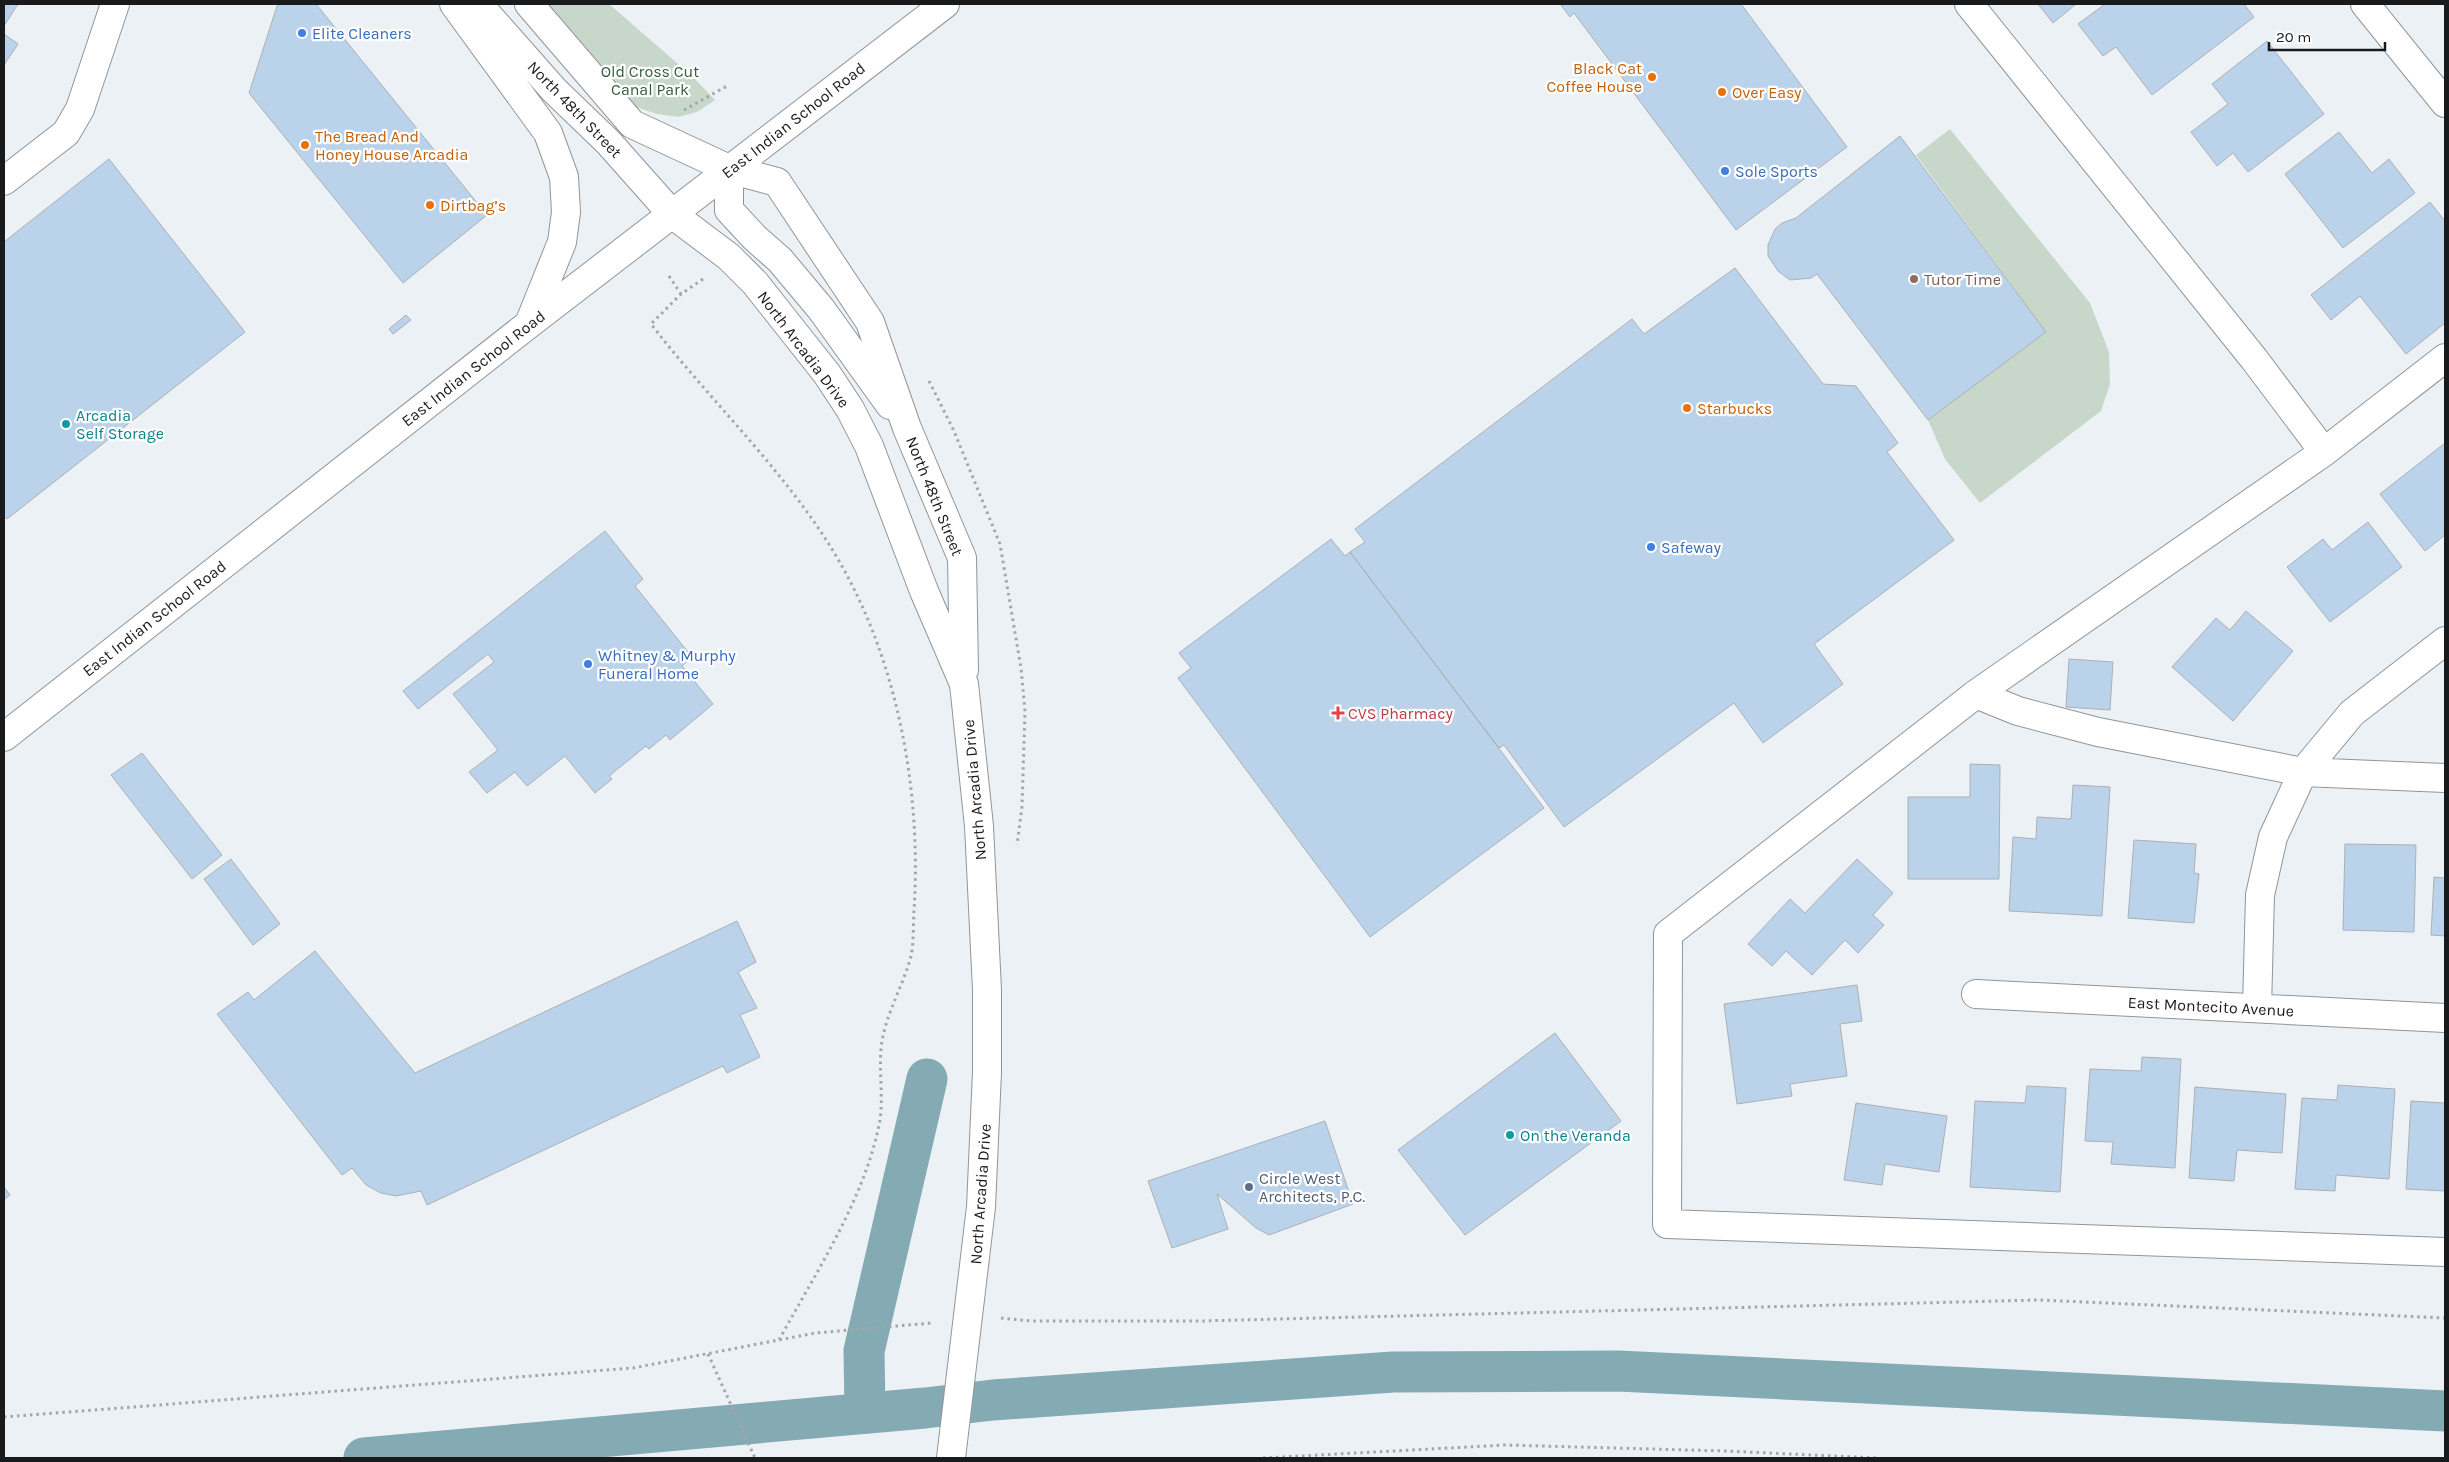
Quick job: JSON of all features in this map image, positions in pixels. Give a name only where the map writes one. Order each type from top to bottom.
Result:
[{"type":"street","points":[[4,181],[66,132],[71,125],[80,109],[115,4]]},
{"type":"street","points":[[454,4],[548,133],[564,177],[566,212],[562,242],[529,324]]},
{"type":"street","name":"North 48th Street","points":[[478,4],[554,90],[609,143],[672,214]]},
{"type":"street","name":"North 48th Street","points":[[529,4],[632,124],[730,169]]},
{"type":"street","name":"East Indian School Road","points":[[4,736],[529,324],[945,4]]},
{"type":"street","points":[[1969,4],[2248,351],[2324,452]]},
{"type":"street","points":[[2366,4],[2445,103]]},
{"type":"street","points":[[730,169],[776,182],[794,207],[870,322],[907,428],[821,309],[780,260],[755,238],[729,210],[730,169]]},
{"type":"street","name":"North Arcadia Drive","points":[[672,214],[729,257],[754,283],[827,374],[850,408],[869,446],[924,591],[964,684],[978,826],[987,990],[985,1151],[975,1260],[952,1453]]},
{"type":"street","points":[[2445,358],[2324,452],[1976,694],[1668,934],[1667,1224],[2445,1252]]},
{"type":"street","name":"North 48th Street","points":[[907,428],[962,558],[964,684]]},
{"type":"street","points":[[2257,1008],[2260,895],[2273,836],[2304,772],[2352,714],[2445,641]]},
{"type":"street","points":[[1976,694],[2018,711],[2098,732],[2304,772],[2445,778]]},
{"type":"street","name":"East Montecito Avenue","points":[[1976,994],[2445,1018]]},
{"type":"path","points":[[678,111],[686,110],[727,86]]},
{"type":"path","points":[[708,275],[681,294],[651,324],[812,518],[853,586],[884,664],[897,715],[912,802],[915,886],[911,955],[895,996],[882,1038],[880,1119],[871,1154],[850,1208],[779,1340]]},
{"type":"path","points":[[669,276],[681,294]]},
{"type":"path","points":[[995,1318],[1031,1321],[1210,1321],[2039,1300],[2445,1318]]},
{"type":"path","points":[[4,1417],[633,1368],[815,1333],[938,1322]]},
{"type":"path","points":[[708,1354],[755,1458]]},
{"type":"path","points":[[1263,1458],[1505,1445],[1725,1451],[1877,1458]]},
{"type":"green space","name":"Old Cross Cut Canal Park","points":[[543,4],[609,4],[692,76],[715,100],[697,112],[678,117],[657,114],[633,106]]},
{"type":"green space","points":[[1950,129],[2090,303],[2109,352],[2110,384],[2101,411],[1980,503],[1945,459],[1928,420],[2046,332],[1916,155]]},
{"type":"building","points":[[4,4],[18,4],[4,26]]},
{"type":"building","points":[[280,4],[316,4],[487,215],[403,283],[249,93],[277,6]]},
{"type":"building","points":[[1560,4],[1741,4],[1847,147],[1736,230],[1574,13],[1570,17]]},
{"type":"building","points":[[2038,4],[2076,4],[2053,23]]},
{"type":"building","points":[[2105,4],[2244,4],[2254,17],[2152,95],[2116,47],[2103,56],[2078,24]]},
{"type":"building","points":[[4,34],[18,44],[4,65]]},
{"type":"building","points":[[2267,41],[2324,114],[2248,172],[2233,153],[2217,166],[2191,132],[2228,104],[2212,84]]},
{"type":"building","points":[[2339,132],[2372,173],[2389,159],[2415,193],[2343,248],[2285,174]]},
{"type":"building","name":"Tutor Time","points":[[1900,136],[2046,332],[1928,420],[1817,274],[1811,278],[1790,280],[1778,271],[1768,256],[1768,245],[1775,229],[1782,223],[1796,218]]},
{"type":"building","name":"Arcadia Self Storage","points":[[109,159],[245,332],[7,519],[4,516],[4,242]]},
{"type":"building","points":[[2430,202],[2445,221],[2445,323],[2406,354],[2360,296],[2331,320],[2311,295]]},
{"type":"building","name":"Safeway","points":[[1735,268],[1823,384],[1856,386],[1898,443],[1887,452],[1954,540],[1814,644],[1843,684],[1763,743],[1734,703],[1564,827],[1504,745],[1499,748],[1350,552],[1365,542],[1355,529],[1632,319],[1644,334]]},
{"type":"building","points":[[406,315],[411,320],[393,334],[389,329]]},
{"type":"building","points":[[2445,443],[2445,535],[2425,551],[2380,494]]},
{"type":"building","points":[[2368,522],[2402,567],[2330,622],[2287,567],[2323,539],[2332,550]]},
{"type":"building","name":"Whitney & Murphy Funeral Home","points":[[605,531],[643,579],[635,586],[692,657],[682,666],[713,704],[670,740],[666,735],[649,749],[646,746],[609,776],[612,779],[595,793],[565,756],[527,786],[515,772],[487,793],[469,772],[498,750],[453,694],[494,662],[488,654],[418,709],[403,691]]},
{"type":"building","name":"CVS Pharmacy","points":[[1331,539],[1345,556],[1350,552],[1544,808],[1370,937],[1178,678],[1191,668],[1179,653]]},
{"type":"building","points":[[2246,611],[2293,651],[2233,721],[2172,667],[2216,618],[2230,630]]},
{"type":"building","points":[[2069,659],[2113,662],[2110,710],[2066,707]]},
{"type":"building","points":[[142,753],[222,855],[192,879],[111,775]]},
{"type":"building","points":[[1970,764],[2000,765],[1999,879],[1908,879],[1908,797],[1970,797]]},
{"type":"building","points":[[2073,785],[2110,787],[2102,916],[2009,911],[2013,837],[2036,839],[2037,817],[2071,819]]},
{"type":"building","points":[[2134,840],[2196,844],[2194,873],[2199,874],[2194,923],[2128,918]]},
{"type":"building","points":[[2345,844],[2416,845],[2414,932],[2343,930]]},
{"type":"building","points":[[231,859],[280,924],[253,945],[204,879]]},
{"type":"building","points":[[1857,859],[1893,893],[1873,915],[1884,925],[1858,953],[1845,940],[1812,975],[1786,951],[1772,966],[1748,944],[1790,899],[1805,913]]},
{"type":"building","points":[[2434,877],[2445,878],[2445,936],[2431,935]]},
{"type":"building","points":[[737,921],[756,962],[738,972],[757,1008],[740,1015],[760,1057],[727,1073],[723,1066],[427,1205],[421,1191],[396,1196],[381,1193],[366,1185],[352,1168],[342,1175],[217,1014],[248,992],[254,1000],[315,951],[415,1073]]},
{"type":"building","points":[[1857,985],[1862,1021],[1840,1024],[1847,1076],[1790,1084],[1792,1096],[1737,1104],[1724,1004]]},
{"type":"building","name":"On the Veranda","points":[[1555,1033],[1621,1121],[1465,1235],[1398,1150]]},
{"type":"building","points":[[2142,1057],[2181,1059],[2175,1168],[2111,1164],[2113,1142],[2085,1141],[2090,1069],[2141,1071]]},
{"type":"building","points":[[2338,1085],[2395,1089],[2389,1179],[2336,1175],[2335,1191],[2295,1189],[2302,1098],[2337,1100]]},
{"type":"building","points":[[2027,1086],[2066,1088],[2060,1192],[1970,1187],[1975,1101],[2025,1103]]},
{"type":"building","points":[[2195,1087],[2286,1094],[2282,1153],[2237,1150],[2234,1181],[2189,1178]]},
{"type":"building","points":[[2411,1101],[2445,1103],[2445,1191],[2406,1189]]},
{"type":"building","points":[[1856,1103],[1947,1116],[1939,1172],[1885,1164],[1882,1185],[1844,1180]]},
{"type":"building","name":"Circle West Architects, P.C.","points":[[1325,1121],[1353,1204],[1269,1235],[1256,1228],[1217,1194],[1228,1229],[1172,1248],[1148,1181]]},
{"type":"building","points":[[4,1187],[10,1195],[4,1200]]},
{"type":"waterway","points":[[865,1413],[864,1351],[927,1079]]},
{"type":"waterway","points":[[364,1458],[925,1408],[993,1400],[1393,1372],[1618,1371],[2445,1411]]},
{"type":"place","name":"Elite Cleaners","points":[[302,33]]},
{"type":"place","name":"Black Cat Coffee House","points":[[1652,77]]},
{"type":"place","name":"Over Easy","points":[[1722,92]]},
{"type":"place","name":"The Bread And Honey House Arcadia","points":[[305,145]]},
{"type":"place","name":"Sole Sports","points":[[1725,171]]},
{"type":"place","name":"Dirtbag’s","points":[[430,205]]},
{"type":"place","name":"Tutor Time","points":[[1914,279]]},
{"type":"place","name":"Starbucks","points":[[1687,408]]},
{"type":"place","name":"Arcadia Self Storage","points":[[66,424]]},
{"type":"place","name":"Safeway","points":[[1651,547]]},
{"type":"place","name":"Whitney & Murphy Funeral Home","points":[[588,664]]},
{"type":"place","name":"CVS Pharmacy","points":[[1338,713]]},
{"type":"place","name":"On the Veranda","points":[[1510,1135]]},
{"type":"place","name":"Circle West Architects, P.C.","points":[[1249,1187]]}]
